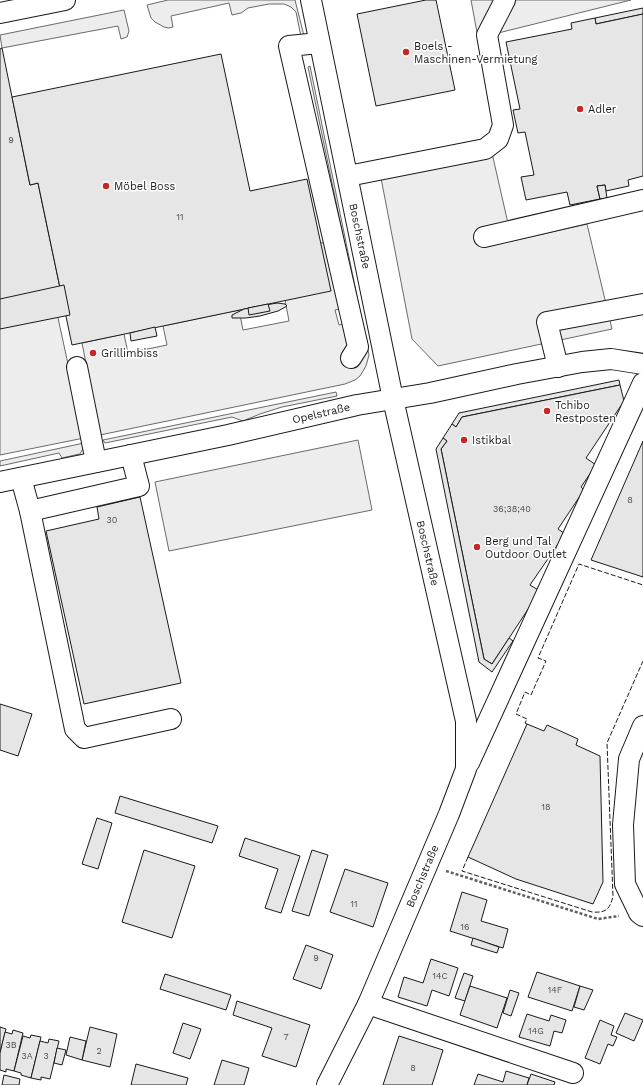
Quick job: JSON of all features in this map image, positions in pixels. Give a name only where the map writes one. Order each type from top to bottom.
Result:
[{"type":"street","points":[[0,13],[65,0]]},
{"type":"street","name":"Boschstraße","points":[[311,0],[393,399],[466,721],[466,769],[449,814],[368,1004],[327,1085]]},
{"type":"street","points":[[348,176],[485,149],[498,139],[503,125],[487,36],[505,0]]},
{"type":"street","points":[[319,43],[289,46],[358,347],[350,358]]},
{"type":"street","points":[[484,237],[643,200]]},
{"type":"street","points":[[558,367],[546,322],[643,304]]},
{"type":"street","name":"Opelstraße","points":[[0,482],[228,435],[357,405],[430,393],[517,374],[582,362],[611,359],[643,364]]},
{"type":"street","points":[[77,367],[96,462]]},
{"type":"street","points":[[466,769],[642,389]]},
{"type":"street","points":[[30,511],[139,486],[131,455]]},
{"type":"street","points":[[21,478],[30,511],[75,730],[84,738],[171,719]]},
{"type":"street","points":[[633,915],[639,913],[625,884],[623,825],[629,759],[643,726]]},
{"type":"street","points":[[368,1004],[573,1073]]},
{"type":"path","points":[[444,870],[598,919],[633,915]]},
{"type":"shaded area","points":[[168,0],[295,0],[304,36],[301,37],[296,12],[291,7],[284,4],[269,4],[248,8],[241,13],[232,15],[229,3],[171,16],[173,27],[164,27],[151,18],[147,5]]},
{"type":"shaded area","points":[[471,0],[631,0],[478,38]]},
{"type":"shaded area","points":[[124,10],[129,31],[127,37],[121,39],[118,26],[2,48],[0,35]]},
{"type":"shaded area","points":[[310,66],[369,355],[366,366],[360,376],[345,384],[100,435],[82,343],[124,334],[128,353],[167,345],[163,326],[239,310],[243,330],[289,321],[285,300],[321,243],[328,242],[340,309],[335,310],[339,325],[343,324],[366,347],[308,67]]},
{"type":"shaded area","points":[[492,153],[512,241],[587,224],[612,329],[438,366],[412,339],[381,178]]},
{"type":"shaded area","points":[[55,304],[84,438],[0,455],[0,315]]},
{"type":"shaded area","points":[[336,392],[337,396],[282,407],[243,421],[232,417],[105,443],[103,440]]},
{"type":"shaded area","points":[[358,440],[372,510],[169,551],[155,482]]},
{"type":"shaded area","points":[[84,443],[85,445],[80,454],[62,458],[59,453],[0,466],[0,461]]},
{"type":"building","name":"Boels - Maschinen-Vermietung","points":[[426,0],[436,0],[455,90],[376,106],[357,14]]},
{"type":"building","points":[[643,8],[643,14],[596,24],[595,18]]},
{"type":"building","name":"Adler","points":[[643,14],[643,176],[628,180],[629,186],[606,191],[605,185],[597,186],[600,199],[570,205],[567,192],[526,200],[521,177],[534,175],[525,132],[518,133],[513,110],[520,109],[506,42],[572,29],[571,23],[595,18],[596,24]]},
{"type":"building","points":[[2,48],[30,185],[38,183],[63,302],[0,315],[0,49]]},
{"type":"building","points":[[221,54],[250,191],[307,179],[331,291],[72,345],[38,183],[30,185],[12,97]]},
{"type":"building","points":[[605,185],[607,198],[600,199],[597,186]]},
{"type":"building","points":[[64,285],[70,315],[0,329],[0,299]]},
{"type":"building","points":[[277,303],[285,304],[287,306],[278,311],[260,316],[232,318],[232,315],[244,309]]},
{"type":"building","points":[[268,304],[270,311],[249,315],[248,308]]},
{"type":"building","points":[[155,327],[157,336],[131,341],[130,333]]},
{"type":"building","points":[[619,380],[620,385],[462,417],[456,427],[452,424],[459,413]]},
{"type":"building","points":[[620,385],[624,401],[586,458],[596,465],[581,487],[584,490],[558,529],[565,534],[530,585],[540,591],[492,664],[484,659],[441,449],[447,441],[443,438],[452,424],[456,427],[462,417]]},
{"type":"building","points":[[443,438],[447,441],[441,449],[484,659],[492,664],[509,638],[513,641],[492,672],[479,662],[436,449]]},
{"type":"building","points":[[643,441],[643,577],[591,560]]},
{"type":"building","points":[[140,497],[181,683],[84,704],[46,531],[99,519],[97,507]]},
{"type":"building","points":[[0,704],[32,714],[18,756],[0,750]]},
{"type":"building","points":[[527,724],[544,731],[547,725],[578,739],[576,745],[600,756],[603,882],[593,904],[516,879],[468,857]]},
{"type":"building","points":[[120,796],[218,826],[212,843],[115,813]]},
{"type":"building","points":[[97,818],[112,823],[98,869],[82,864]]},
{"type":"building","points":[[245,838],[300,856],[281,913],[265,908],[278,869],[239,856]]},
{"type":"building","points":[[144,850],[195,866],[172,938],[122,922]]},
{"type":"building","points":[[312,850],[328,855],[309,916],[292,911]]},
{"type":"building","points":[[345,869],[388,883],[373,927],[330,912]]},
{"type":"building","points":[[462,892],[487,900],[481,921],[508,929],[503,948],[450,931]]},
{"type":"building","points":[[473,938],[499,947],[497,953],[471,945]]},
{"type":"building","points":[[306,945],[333,955],[321,989],[293,979]]},
{"type":"building","points":[[431,959],[458,968],[449,996],[432,990],[427,1006],[398,997],[404,977],[423,983]]},
{"type":"building","points":[[537,972],[580,986],[572,1011],[528,997]]},
{"type":"building","points":[[464,973],[473,976],[465,1001],[455,998]]},
{"type":"building","points":[[165,974],[231,995],[226,1010],[160,989]]},
{"type":"building","points":[[470,986],[507,998],[497,1028],[460,1015]]},
{"type":"building","points":[[580,986],[593,990],[584,1010],[574,1007]]},
{"type":"building","points":[[510,990],[519,993],[511,1016],[503,1013]]},
{"type":"building","points":[[237,1001],[310,1025],[296,1067],[262,1056],[272,1028],[233,1015]]},
{"type":"building","points":[[625,1013],[643,1020],[634,1041],[616,1033]]},
{"type":"building","points":[[527,1014],[549,1021],[551,1015],[566,1020],[562,1033],[554,1031],[550,1046],[519,1037]]},
{"type":"building","points":[[600,1020],[614,1026],[611,1035],[617,1037],[613,1046],[608,1044],[600,1064],[585,1058]]},
{"type":"building","points":[[183,1023],[201,1029],[190,1059],[173,1053]]},
{"type":"building","points":[[0,1027],[6,1029],[0,1053]]},
{"type":"building","points":[[90,1027],[117,1034],[110,1067],[82,1060]]},
{"type":"building","points":[[13,1030],[23,1033],[14,1071],[6,1069],[6,1072],[0,1070],[0,1053],[5,1032],[12,1034]]},
{"type":"building","points":[[31,1035],[41,1037],[31,1078],[14,1071],[23,1036],[30,1038]]},
{"type":"building","points":[[399,1036],[443,1050],[432,1085],[383,1085]]},
{"type":"building","points":[[70,1037],[86,1041],[82,1060],[66,1055]]},
{"type":"building","points":[[49,1039],[59,1041],[50,1079],[41,1077],[41,1080],[31,1078],[40,1041],[48,1043]]},
{"type":"building","points":[[57,1048],[66,1050],[62,1065],[54,1063]]},
{"type":"building","points":[[222,1060],[249,1068],[244,1085],[214,1085]]},
{"type":"building","points":[[136,1064],[188,1078],[186,1085],[131,1085]]},
{"type":"building","points":[[506,1071],[529,1078],[527,1085],[474,1085],[478,1074],[503,1082]]},
{"type":"building","points":[[531,1074],[555,1082],[554,1085],[527,1085]]},
{"type":"building","points":[[4,1075],[20,1079],[19,1085],[2,1085]]},
{"type":"fence","points":[[527,724],[525,723],[527,719],[516,714],[525,692],[531,695],[546,661],[538,658],[579,564],[643,585]]},
{"type":"fence","points":[[468,857],[462,871],[592,912],[606,910],[610,905],[613,896],[607,743],[643,661]]},
{"type":"place","name":"Boels - Maschinen-Vermietung","points":[[406,52]]},
{"type":"place","name":"Adler","points":[[580,109]]},
{"type":"place","name":"Möbel Boss","points":[[106,186]]},
{"type":"place","name":"Grillimbiss","points":[[93,353]]},
{"type":"place","name":"Tchibo Restposten","points":[[547,411]]},
{"type":"place","name":"Istikbal","points":[[464,440]]},
{"type":"place","name":"Berg und Tal Outdoor Outlet","points":[[477,547]]}]
